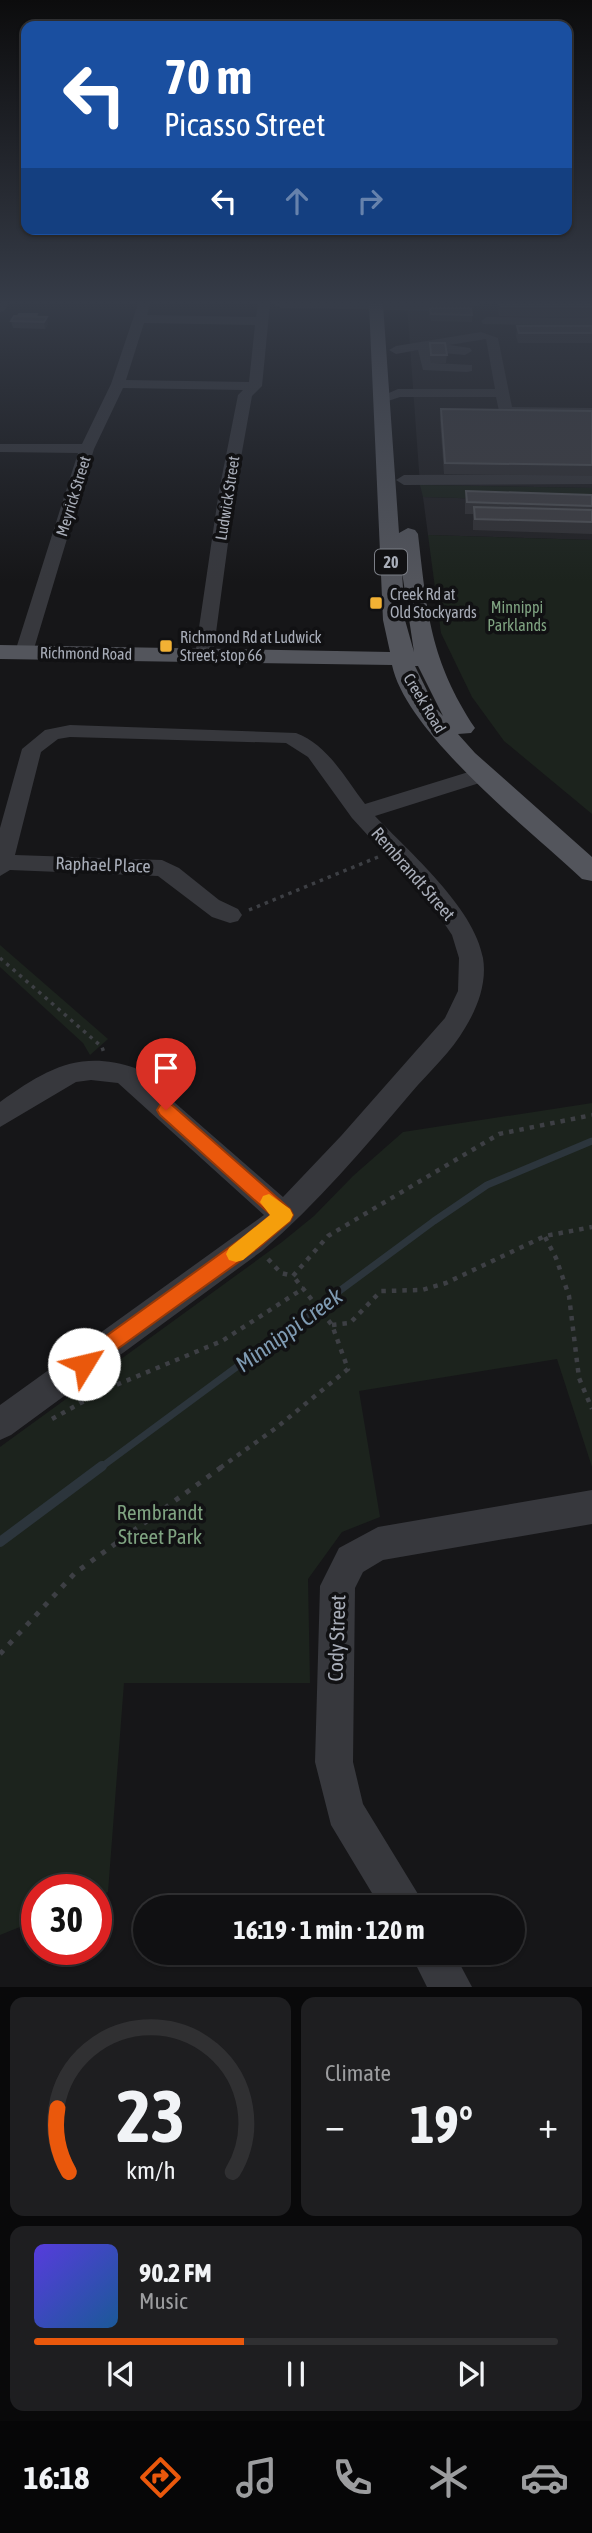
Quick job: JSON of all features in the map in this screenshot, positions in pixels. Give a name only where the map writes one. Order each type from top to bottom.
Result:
[{"type":"main road","name":"Creek Road","points":[[397,399],[394,620],[413,659],[481,750],[517,785],[592,846]]},
{"type":"main road","name":"Creek Road","points":[[406,514],[417,620],[413,659],[416,696],[436,725],[482,775],[592,872]]},
{"type":"main road","name":"Richmond Road","points":[[0,652],[413,659]]},
{"type":"street","name":"Meyrick Street","points":[[24,652],[87,449],[112,397]]},
{"type":"street","name":"Ludwick Street","points":[[204,655],[227,491],[245,397]]},
{"type":"street","points":[[397,399],[407,397]]},
{"type":"street","points":[[397,399],[480,397]]},
{"type":"street","points":[[503,397],[506,411],[592,412]]},
{"type":"street","points":[[0,448],[87,449]]},
{"type":"street","points":[[404,480],[592,479]]},
{"type":"street","name":"Rembrandt Street","points":[[0,1424],[252,1242],[284,1215],[351,1144],[455,1024],[470,991],[471,958],[463,933],[442,902],[360,813],[315,752],[302,742],[289,737],[70,731],[52,734],[32,749],[1,865]]},
{"type":"street","points":[[360,813],[482,775]]},
{"type":"street","name":"Raphael Place","points":[[1,865],[162,868],[177,876],[213,909],[230,915]]},
{"type":"street","points":[[0,1116],[51,1081],[83,1068],[109,1069],[127,1075],[284,1215]]},
{"type":"street","name":"Cody Street","points":[[396,1895],[345,1811],[334,1762],[338,1586],[351,1560],[378,1544],[592,1507]]},
{"type":"street","points":[[438,1965],[451,1987]]},
{"type":"path","points":[[230,915],[261,907],[394,850]]},
{"type":"path","points":[[0,958],[102,1048],[109,1069]]},
{"type":"path","points":[[293,1276],[328,1236],[499,1134],[592,1115]]},
{"type":"path","points":[[332,1325],[350,1323],[381,1291],[422,1290],[446,1283],[545,1236],[592,1227]]},
{"type":"path","points":[[545,1236],[569,1296],[579,1377],[592,1409]]},
{"type":"path","points":[[0,1654],[75,1573],[276,1428],[348,1369],[332,1325],[293,1276],[281,1273],[252,1242]]},
{"type":"path","points":[[48,1421],[104,1390],[222,1341],[304,1288]]},
{"type":"shaded area","points":[[414,397],[592,397],[592,488],[420,485]]},
{"type":"shaded area","points":[[423,497],[592,502],[592,540],[428,535]]},
{"type":"green space","points":[[420,485],[592,488],[592,502],[423,497]]},
{"type":"green space","name":"Minnippi Parklands","points":[[428,535],[592,540],[592,814],[504,741],[472,697],[441,633]]},
{"type":"green space","points":[[0,945],[108,1039],[90,1055],[83,1043],[0,967]]},
{"type":"green space","name":"Rembrandt Street Park","points":[[592,1103],[592,1467],[557,1359],[359,1391],[380,1517],[342,1532],[308,1579],[310,1683],[124,1683],[109,1874],[21,1874],[21,1926],[0,1935],[0,1447],[282,1242],[314,1216],[353,1176],[403,1132]]},
{"type":"building","points":[[441,409],[592,411],[592,465],[445,463]]},
{"type":"building","points":[[466,491],[592,495],[592,506],[467,502]]},
{"type":"building","points":[[474,507],[592,510],[592,522],[475,519]]},
{"type":"waterway","name":"Minnippi Creek","points":[[100,1468],[434,1221],[487,1185],[592,1141]]},
{"type":"waterway","name":"Minnippi Creek","points":[[0,1542],[102,1466]]},
{"type":"slow traffic","points":[[236,1254],[284,1215],[269,1202]]},
{"type":"place","name":"Creek Rd at Old Stockyards","points":[[376,603]]},
{"type":"place","name":"Richmond Rd at Ludwick Street, stop 66","points":[[166,646]]},
{"type":"route","points":[[84,1364],[252,1242],[284,1215],[166,1110]]}]
